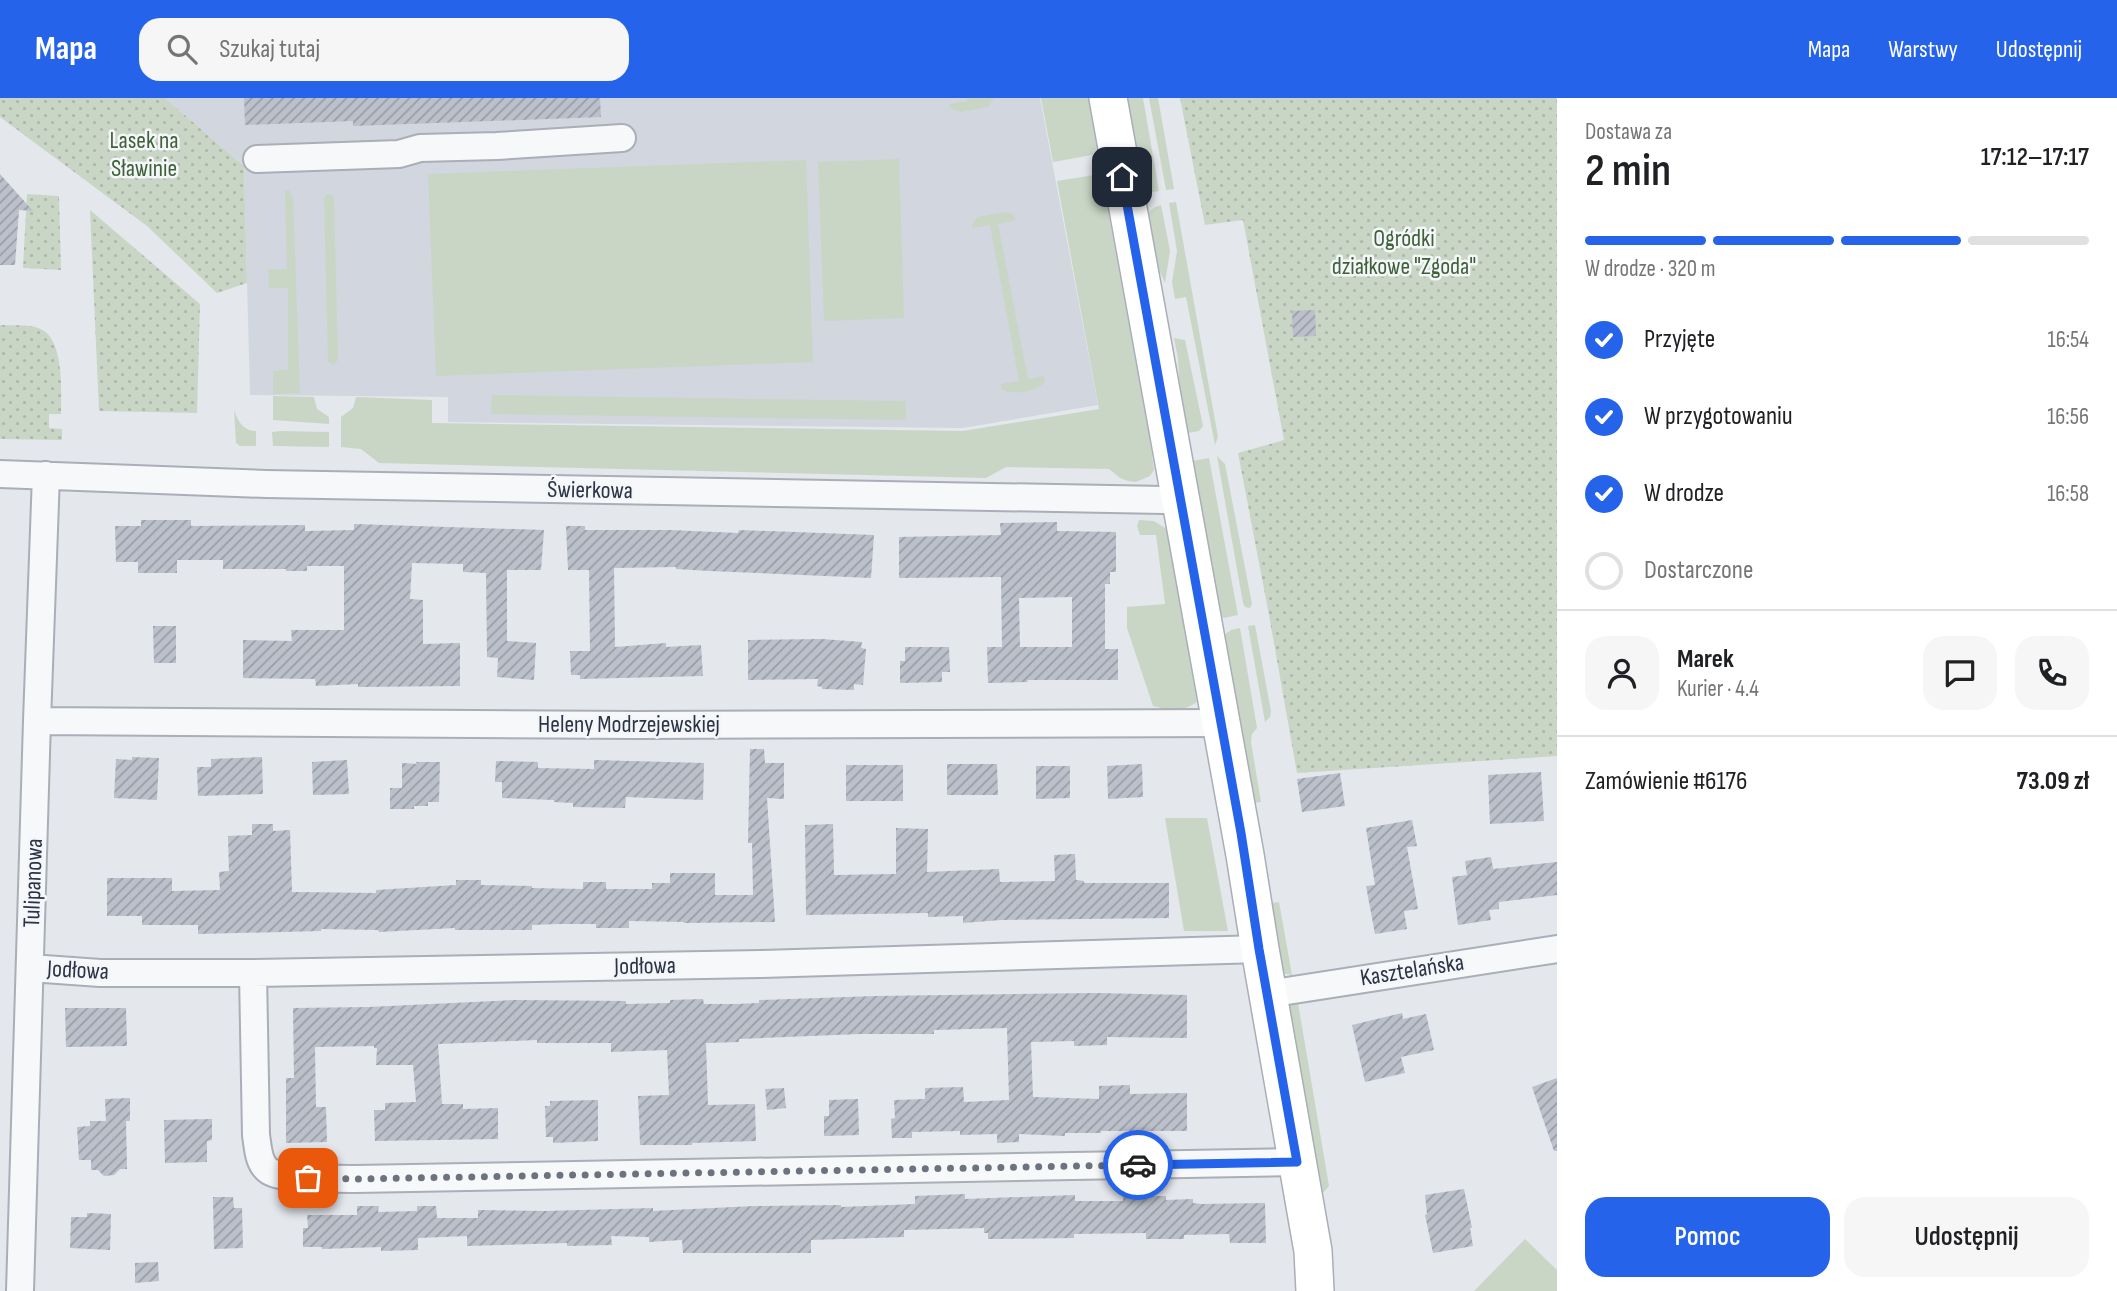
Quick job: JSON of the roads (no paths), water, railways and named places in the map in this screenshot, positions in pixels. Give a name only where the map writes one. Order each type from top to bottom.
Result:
[{"type":"street","points":[[1108,98],[1222,723],[1313,1251],[1315,1291]]},
{"type":"street","points":[[257,159],[399,153],[420,148],[622,138]]},
{"type":"street","name":"Świerkowa","points":[[0,474],[266,484],[668,492],[1164,500],[1180,496]]},
{"type":"street","name":"Tulipanowa","points":[[20,1291],[46,475]]},
{"type":"street","name":"Heleny Modrzejewskiej","points":[[37,720],[636,725],[1222,723]]},
{"type":"street","name":"Jodłowa","points":[[30,968],[100,973],[253,973],[746,964],[1259,949]]},
{"type":"street","name":"Kasztelańska","points":[[1268,994],[1557,949]]},
{"type":"street","points":[[253,973],[258,1147],[260,1158],[267,1170],[285,1177],[383,1179],[1297,1162]]},
{"type":"street","points":[[1313,1251],[1326,1291]]},
{"type":"park label","name":"Lasek na Sławinie","points":[[144,154]]},
{"type":"park label","name":"Ogródki działkowe \"Zgoda\"","points":[[1404,252]]}]
